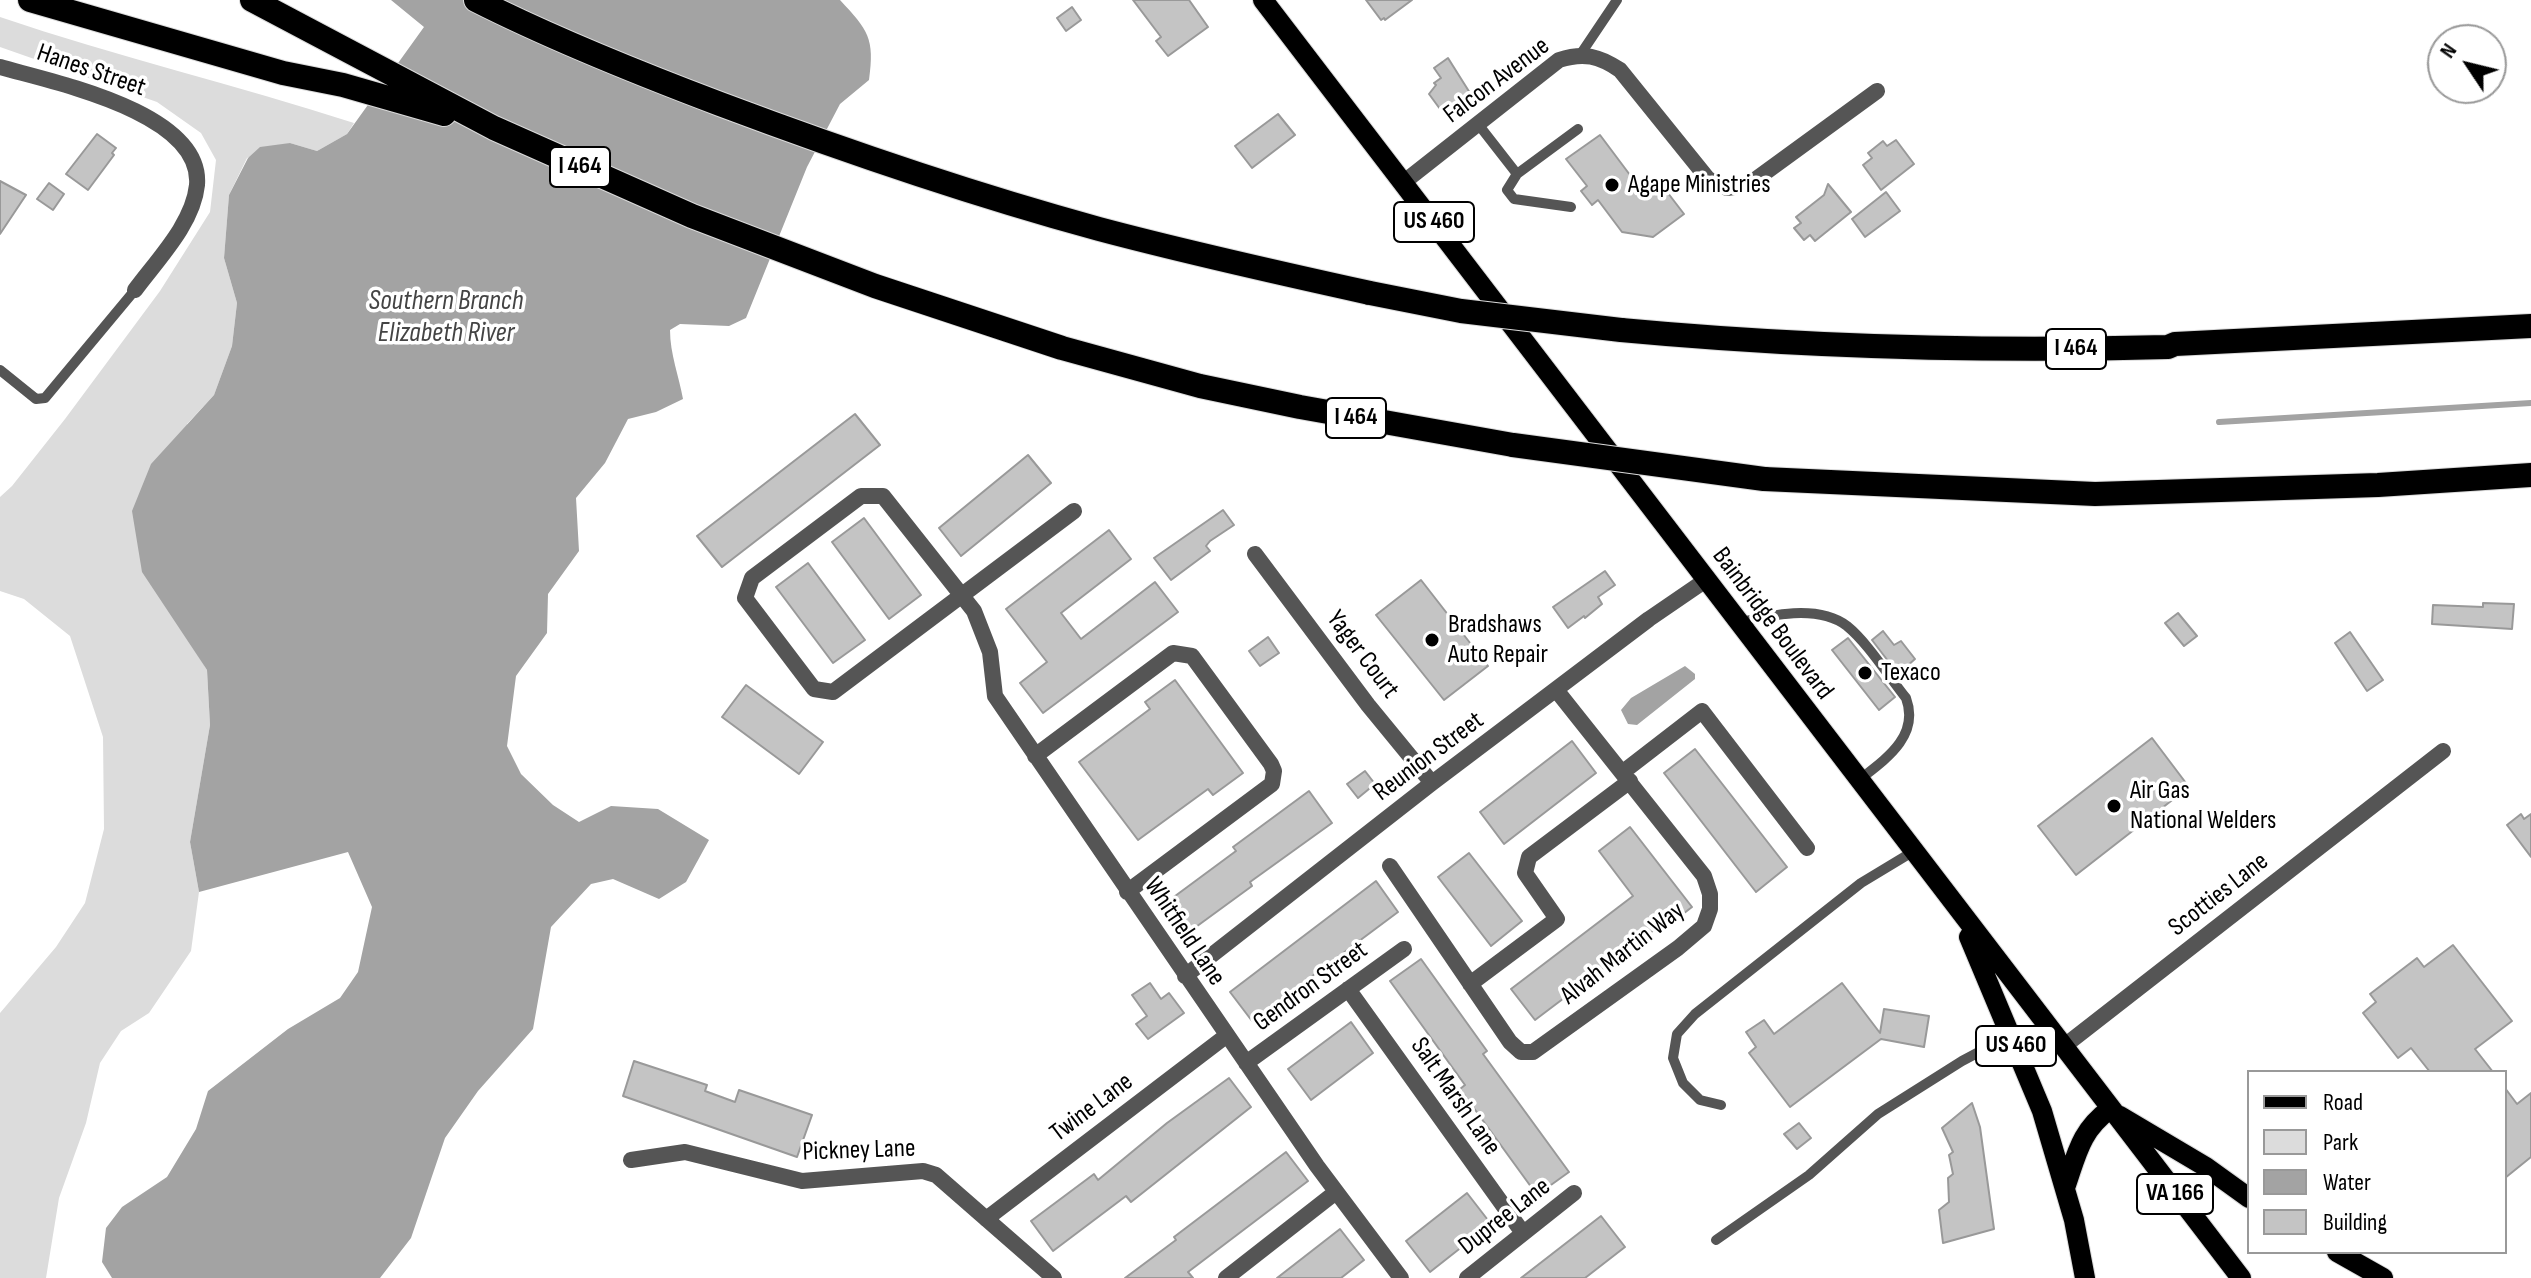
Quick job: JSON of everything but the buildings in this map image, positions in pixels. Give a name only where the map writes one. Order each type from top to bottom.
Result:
[{"type":"highway","points":[[30,0],[283,73],[343,85],[494,128]]},
{"type":"highway","name":"I 464","points":[[252,0],[494,128],[623,187],[744,237],[999,328],[1200,386],[1300,407],[1513,445],[1764,479],[2095,494],[2378,485],[2531,475]]},
{"type":"highway","name":"I 464","points":[[476,0],[659,80],[867,157],[1097,228],[1214,259],[1461,311],[1621,330],[1794,344],[2037,350],[2168,347],[2175,344],[2531,326]]},
{"type":"main road","name":"Bainbridge Boulevard","points":[[1263,0],[2241,1278]]},
{"type":"main road","name":"US 460","points":[[1956,908],[2042,1111],[2065,1188],[2085,1278]]},
{"type":"main road","name":"US 460","points":[[2110,1109],[2206,1167],[2247,1197]]},
{"type":"main road","points":[[2065,1188],[2083,1136],[2110,1109]]},
{"type":"main road","points":[[2341,1254],[2383,1278]]},
{"type":"street","name":"Falcon Avenue","points":[[1404,182],[1559,60],[1580,55],[1603,59],[1620,70],[1708,179],[1727,188],[1748,185],[1877,91]]},
{"type":"street","name":"Hanes Street","points":[[0,67],[120,103],[149,116],[191,156],[197,184],[188,213],[135,290]]},
{"type":"street","name":"Whitfield Lane","points":[[962,596],[833,692],[814,689],[745,598],[752,578],[861,496],[883,496],[974,611],[990,652],[995,696],[1226,1036],[1401,1278]]},
{"type":"street","points":[[962,596],[1074,511]]},
{"type":"street","name":"Yager Court","points":[[1255,554],[1368,705],[1432,783]]},
{"type":"street","name":"Reunion Street","points":[[1185,976],[1432,783],[1649,619],[1706,580]]},
{"type":"street","points":[[1035,756],[1173,653],[1192,656],[1271,764],[1274,771],[1272,784],[1127,892]]},
{"type":"street","name":"Alvah Martin Way","points":[[1390,866],[1510,1042],[1521,1052],[1533,1052],[1704,926],[1710,909],[1710,894],[1704,876],[1557,691]]},
{"type":"street","points":[[1470,984],[1557,919],[1525,873],[1529,857],[1702,711],[1807,848]]},
{"type":"street","name":"Scotties Lane","points":[[2063,1047],[2443,751]]},
{"type":"street","name":"Gendron Street","points":[[1246,1063],[1404,949]]},
{"type":"street","name":"Salt Marsh Lane","points":[[1348,989],[1523,1233]]},
{"type":"street","name":"Twine Lane","points":[[986,1219],[1226,1036]]},
{"type":"street","name":"Pickney Lane","points":[[631,1160],[685,1152],[802,1181],[923,1171],[936,1175],[1054,1278]]},
{"type":"street","points":[[1226,1278],[1336,1192]]},
{"type":"street","name":"Dupree Lane","points":[[1467,1278],[1574,1193]]},
{"type":"lane","points":[[1580,55],[1617,0]]},
{"type":"lane","points":[[1478,124],[1517,174]]},
{"type":"lane","points":[[1571,207],[1514,199],[1507,190],[1517,174],[1578,129]]},
{"type":"lane","points":[[0,370],[36,399],[45,398],[135,290]]},
{"type":"lane","points":[[1738,623],[1793,614],[1821,615],[1836,620],[1856,635],[1906,698],[1911,711],[1909,730],[1880,764],[1859,780]]},
{"type":"lane","points":[[1721,1105],[1700,1100],[1683,1083],[1673,1058],[1677,1034],[1695,1014],[1861,883],[1914,851]]},
{"type":"lane","points":[[1716,1240],[1809,1175],[1878,1114],[1962,1061],[2011,1035]]},
{"type":"green space","points":[[0,17],[354,123],[347,134],[317,151],[290,143],[247,158],[229,195],[224,258],[237,303],[232,346],[214,395],[187,424],[183,631],[207,670],[210,725],[190,842],[199,892],[191,951],[149,1013],[121,1031],[100,1063],[86,1123],[59,1198],[46,1278],[0,1278],[0,1013],[56,947],[85,903],[104,829],[103,737],[70,636],[24,599],[0,591],[0,497],[65,419],[160,291],[210,212],[216,160],[201,133],[157,102],[0,47]]},
{"type":"water","name":"Southern Branch Elizabeth River","points":[[391,0],[840,0],[867,36],[871,54],[869,80],[840,104],[807,167],[746,318],[729,326],[680,324],[670,330],[683,399],[656,412],[628,419],[605,463],[576,498],[579,551],[548,594],[547,633],[516,676],[507,746],[521,774],[553,805],[579,822],[611,806],[658,809],[709,840],[686,882],[659,899],[613,879],[591,884],[551,927],[533,1029],[478,1091],[445,1138],[411,1238],[380,1278],[112,1278],[102,1262],[106,1228],[122,1207],[167,1177],[196,1129],[208,1091],[288,1029],[340,998],[358,972],[372,907],[348,852],[199,892],[190,842],[210,725],[207,670],[142,572],[132,511],[151,464],[214,395],[232,346],[237,303],[224,258],[229,195],[248,158],[260,147],[290,143],[317,151],[347,134],[424,27]]},
{"type":"water","points":[[1685,666],[1695,674],[1695,679],[1637,725],[1628,724],[1621,710],[1631,698]]},
{"type":"waterway","points":[[2219,422],[2531,403]]},
{"type":"place","name":"Agape Ministries","points":[[1612,185]]},
{"type":"place","name":"Bradshaws Auto Repair","points":[[1432,640]]},
{"type":"place","name":"Texaco","points":[[1865,673]]},
{"type":"place","name":"Air Gas National Welders","points":[[2114,806]]}]
